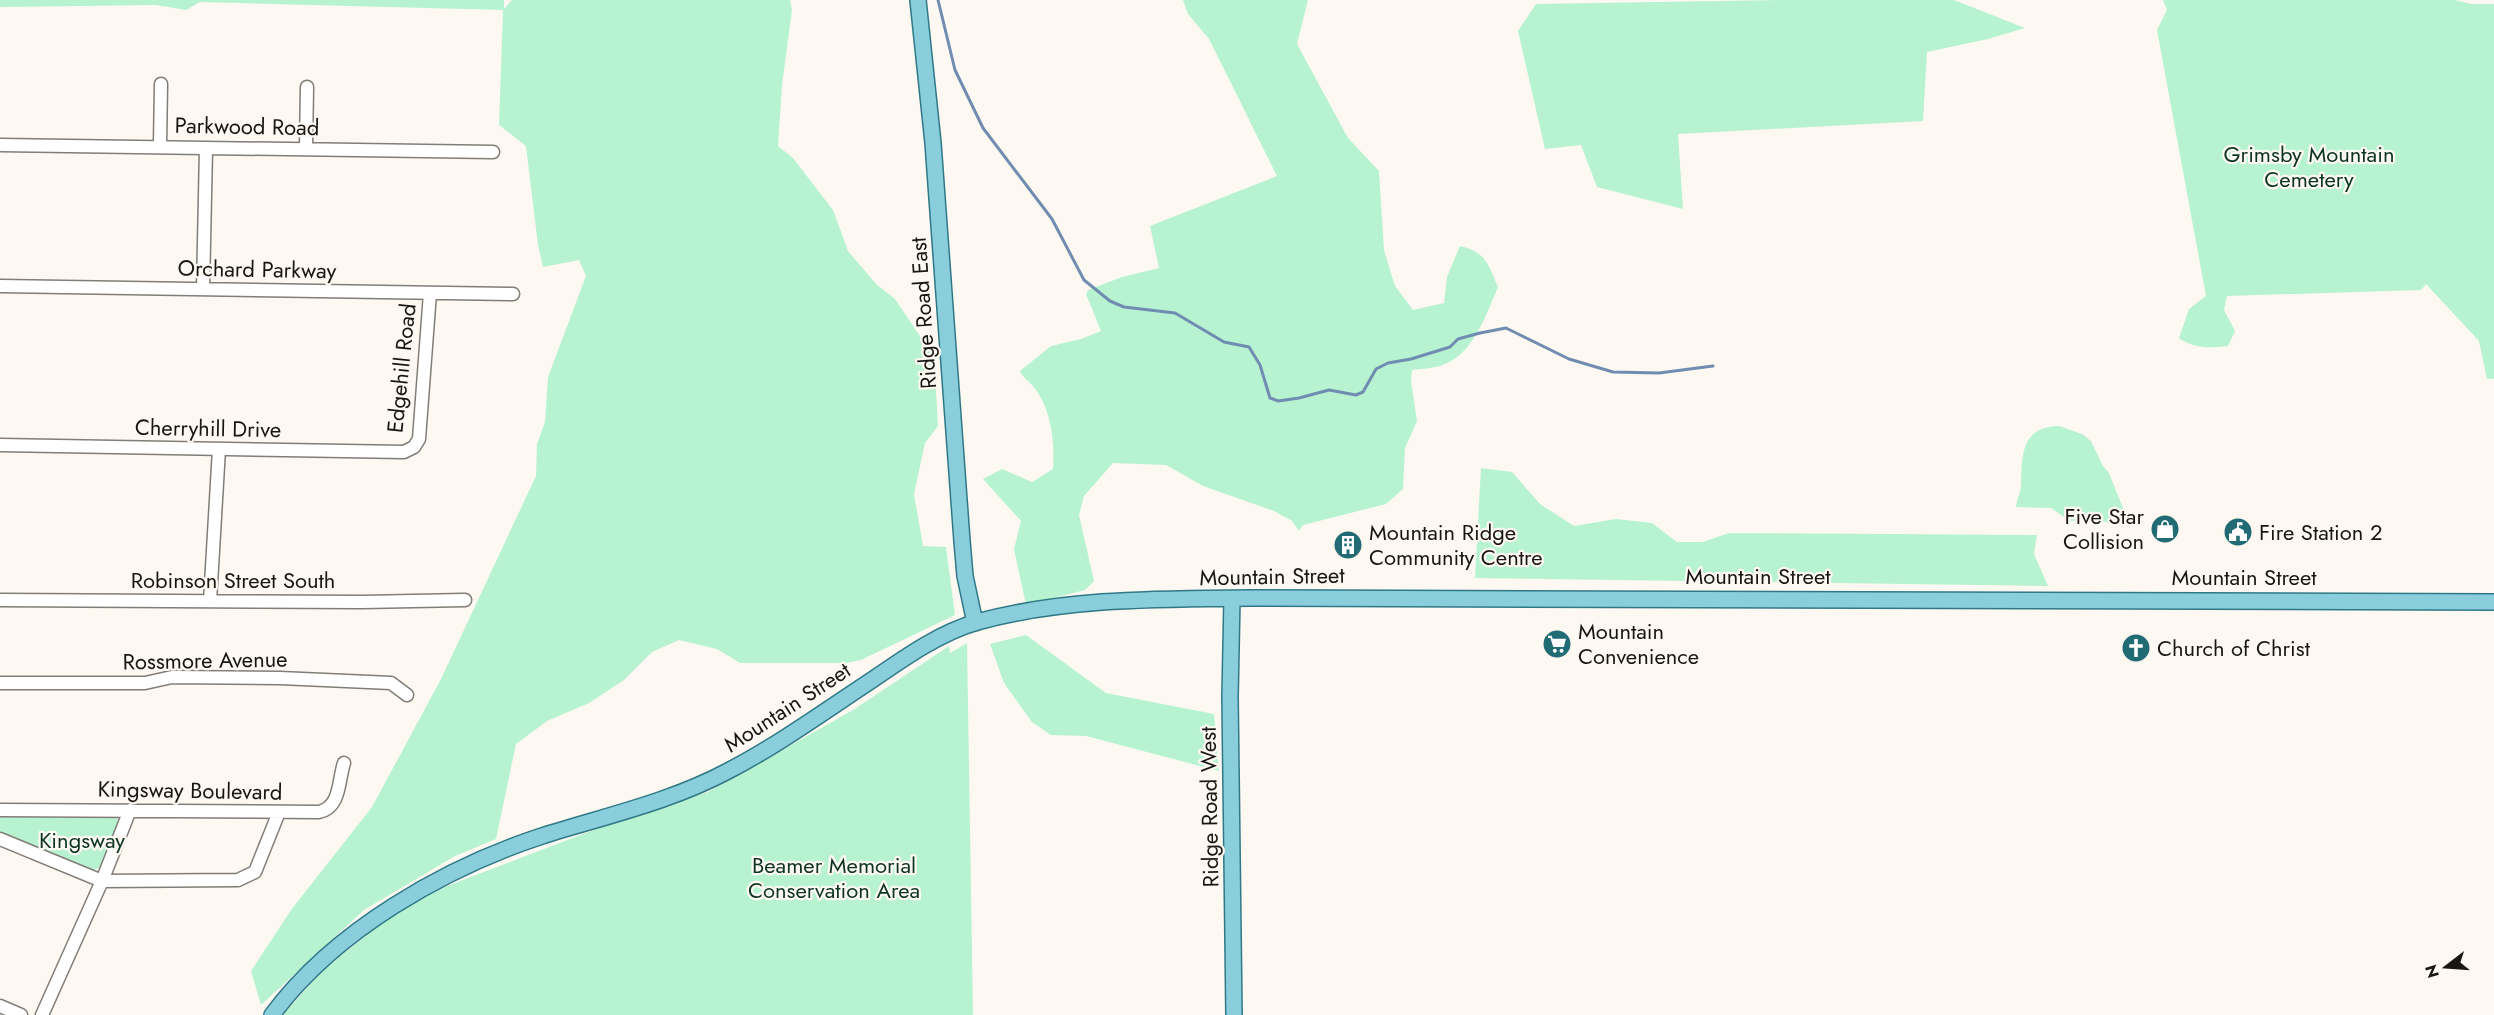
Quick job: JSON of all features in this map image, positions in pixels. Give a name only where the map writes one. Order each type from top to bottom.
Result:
[{"type":"main road","name":"Ridge Road East","points":[[918,0],[933,143],[965,576],[975,623]]},
{"type":"main road","name":"Mountain Street","points":[[272,1015],[317,965],[407,897],[477,861],[540,837],[637,808],[728,772],[786,737],[926,645],[975,623],[1095,603],[1232,598],[2494,602]]},
{"type":"main road","name":"Ridge Road West","points":[[1232,598],[1230,708],[1234,1015]]},
{"type":"street","points":[[160,146],[161,84]]},
{"type":"street","points":[[306,148],[307,87]]},
{"type":"street","name":"Parkwood Road","points":[[0,145],[493,152]]},
{"type":"street","points":[[203,289],[206,149]]},
{"type":"street","name":"Orchard Parkway","points":[[0,285],[513,294]]},
{"type":"street","name":"Edgehill Road","points":[[414,447],[418,439],[430,293]]},
{"type":"street","name":"Cherryhill Drive","points":[[0,446],[404,452],[414,447]]},
{"type":"street","points":[[210,601],[219,449]]},
{"type":"street","name":"Robinson Street South","points":[[0,600],[362,602],[465,600]]},
{"type":"street","name":"Rossmore Avenue","points":[[0,683],[145,683],[172,677],[280,678],[391,683],[407,696]]},
{"type":"street","name":"Kingsway Boulevard","points":[[0,810],[279,812],[328,810],[334,802],[344,763]]},
{"type":"street","points":[[42,1015],[102,881],[130,810]]},
{"type":"street","points":[[0,839],[102,881],[238,880],[255,872],[279,812]]},
{"type":"street","points":[[0,1006],[21,1015]]},
{"type":"green space","points":[[0,0],[504,0],[504,9],[512,0],[790,0],[792,10],[782,85],[778,146],[793,158],[833,210],[848,251],[876,284],[895,299],[934,357],[938,426],[925,443],[914,494],[923,546],[946,547],[955,615],[861,660],[846,663],[740,663],[717,649],[679,640],[652,652],[624,680],[589,703],[547,721],[516,744],[496,839],[455,856],[364,910],[261,1005],[251,971],[291,910],[372,807],[441,679],[536,476],[537,444],[545,422],[548,377],[586,276],[579,260],[543,267],[538,245],[526,146],[499,125],[503,10],[200,2],[186,10],[156,5],[0,7]]},
{"type":"green space","points":[[1183,0],[1308,0],[1297,44],[1348,138],[1379,171],[1384,250],[1395,286],[1413,310],[1444,303],[1447,277],[1460,246],[1476,252],[1485,260],[1498,287],[1477,333],[1461,353],[1440,366],[1412,370],[1411,381],[1417,421],[1405,448],[1403,489],[1386,504],[1303,525],[1299,531],[1292,521],[1274,511],[1203,486],[1166,465],[1113,463],[1084,496],[1079,515],[1094,581],[1085,590],[1026,605],[1014,549],[1021,521],[983,479],[1002,469],[1032,482],[1053,469],[1052,436],[1048,415],[1039,395],[1020,371],[1051,346],[1081,339],[1101,331],[1086,294],[1088,290],[1122,277],[1159,268],[1150,226],[1277,176],[1209,39],[1188,14]]},
{"type":"green space","points":[[1954,0],[2025,28],[1988,39],[1927,52],[1923,121],[1678,134],[1683,209],[1597,187],[1581,145],[1545,149],[1518,31],[1536,4]]},
{"type":"green space","name":"Grimsby Mountain Cemetery","points":[[2163,0],[2455,0],[2471,4],[2494,4],[2494,379],[2487,379],[2479,341],[2426,284],[2421,290],[2227,296],[2224,310],[2235,331],[2228,346],[2196,346],[2179,338],[2189,309],[2206,296],[2157,30],[2167,10]]},
{"type":"green space","points":[[2059,426],[2082,434],[2091,441],[2109,473],[2125,513],[2121,521],[2113,524],[2098,520],[2070,521],[2051,508],[2016,507],[2026,445],[2037,431]]},
{"type":"green space","points":[[1481,468],[1512,472],[1540,504],[1574,526],[1616,519],[1652,523],[1677,542],[1703,542],[1729,533],[2037,535],[2034,554],[2048,586],[1475,578]]},
{"type":"green space","points":[[1026,635],[1106,693],[1214,714],[1219,771],[1086,736],[1051,735],[1032,722],[1004,683],[990,644]]},
{"type":"green space","name":"Beamer Memorial Conservation Area","points":[[967,643],[973,1015],[283,1015],[321,972],[387,919],[426,894],[638,813],[708,792],[853,710],[949,646],[950,653]]},
{"type":"green space","name":"Kingsway","points":[[113,815],[118,819],[117,825],[100,867],[90,872],[0,832],[0,816]]},
{"type":"waterway","points":[[938,0],[955,70],[983,128],[1052,219],[1084,280],[1110,301],[1124,307],[1175,313],[1224,342],[1249,347],[1260,365],[1270,398],[1278,401],[1329,390],[1356,395],[1363,392],[1376,369],[1388,363],[1411,359],[1450,347],[1458,339],[1506,328],[1569,359],[1613,372],[1659,373],[1713,366]]},
{"type":"place","name":"Five Star Collision","points":[[2165,529]]},
{"type":"place","name":"Fire Station 2","points":[[2238,532]]},
{"type":"place","name":"Mountain Ridge Community Centre","points":[[1348,545]]},
{"type":"place","name":"Mountain Convenience","points":[[1557,644]]},
{"type":"place","name":"Church of Christ","points":[[2136,648]]}]
